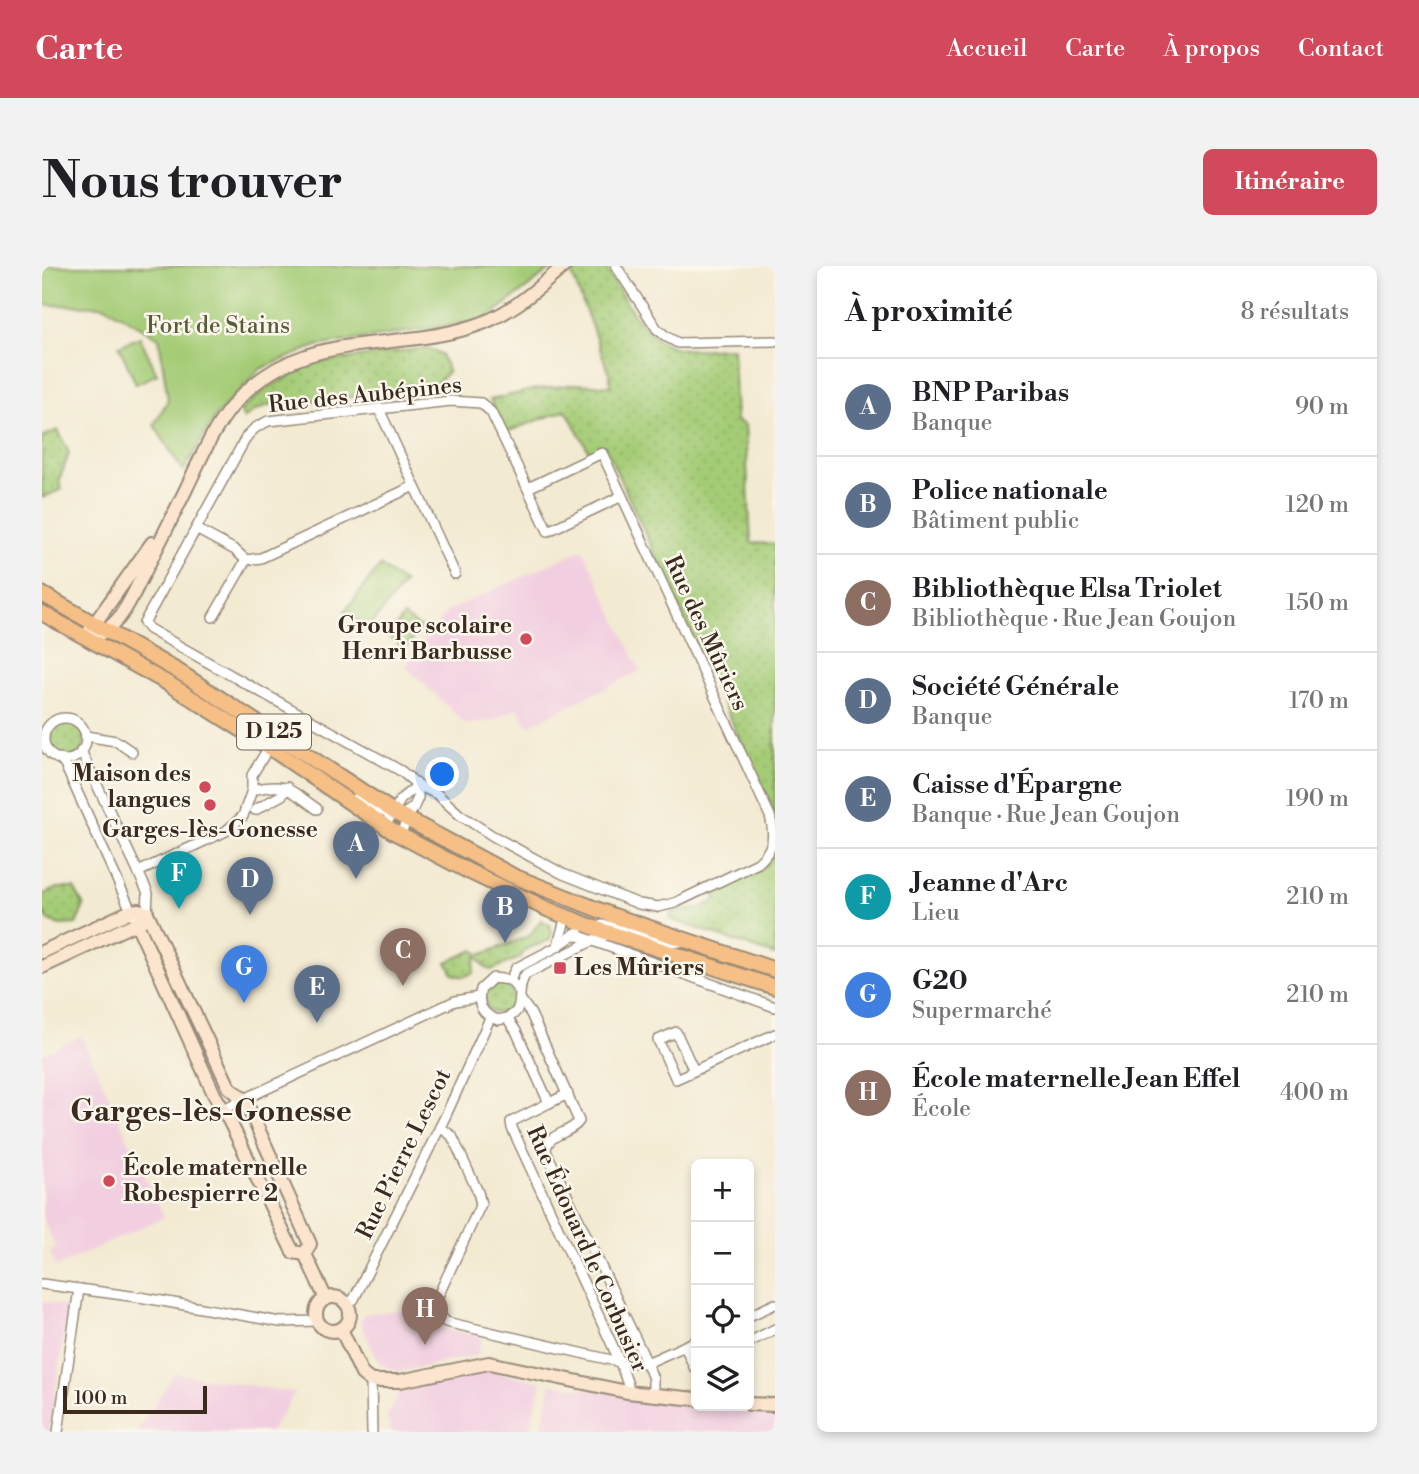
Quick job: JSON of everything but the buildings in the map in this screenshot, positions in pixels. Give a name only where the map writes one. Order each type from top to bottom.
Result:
[{"type":"main road","name":"D 125","points":[[42,594],[129,642],[255,719],[399,816]]},
{"type":"main road","name":"D 125","points":[[42,613],[169,684],[313,777],[399,816],[513,876],[585,906],[775,971]]},
{"type":"main road","name":"D 125","points":[[399,816],[400,835],[485,880],[599,932],[775,987]]},
{"type":"street","points":[[129,642],[121,625],[121,614],[176,511],[213,432],[233,404],[254,383],[305,356],[341,346],[448,333],[474,327],[525,299],[564,266]]},
{"type":"street","points":[[616,266],[657,329],[667,337],[678,342],[775,341]]},
{"type":"street","name":"Rue des Aubépines","points":[[418,785],[401,771],[145,626],[144,618],[247,436],[268,421],[451,401],[481,403],[491,412],[548,531],[622,496]]},
{"type":"street","points":[[379,409],[455,574]]},
{"type":"street","name":"Rue des Mûriers","points":[[418,785],[437,794],[460,815],[493,836],[563,874],[639,904],[658,907],[682,900],[758,863],[768,855],[774,841],[773,827],[602,453],[527,488]]},
{"type":"street","points":[[246,560],[261,558],[414,486]]},
{"type":"street","points":[[100,626],[176,511]]},
{"type":"street","points":[[196,529],[236,550],[246,560]]},
{"type":"street","points":[[213,617],[246,560]]},
{"type":"street","points":[[86,637],[121,614]]},
{"type":"street","points":[[57,720],[75,720],[81,725],[86,736],[81,751],[71,758],[45,753],[45,733],[49,726],[57,720]]},
{"type":"street","points":[[86,736],[116,741],[132,752]]},
{"type":"street","points":[[138,872],[226,831],[243,816],[252,790],[252,775],[269,747]]},
{"type":"street","points":[[81,751],[148,893],[147,913],[229,1087],[245,1100],[310,1244],[304,1254]]},
{"type":"street","points":[[60,758],[223,1109],[293,1252],[304,1254]]},
{"type":"street","points":[[252,790],[274,785],[287,788],[317,808]]},
{"type":"street","points":[[399,816],[401,799],[418,785]]},
{"type":"street","points":[[399,816],[418,798],[418,785]]},
{"type":"street","points":[[255,810],[282,795],[287,788]]},
{"type":"street","points":[[585,906],[596,915],[599,932]]},
{"type":"street","points":[[42,952],[131,911],[147,913]]},
{"type":"street","points":[[42,967],[137,924],[147,913]]},
{"type":"street","points":[[558,946],[566,916]]},
{"type":"street","points":[[510,979],[516,968],[558,946],[574,934],[632,930],[666,941],[686,941]]},
{"type":"street","points":[[510,979],[493,978],[486,982],[479,997],[484,1013],[490,1018],[507,1018],[519,1008],[526,974],[599,932]]},
{"type":"street","points":[[599,932],[775,1007]]},
{"type":"street","points":[[510,979],[521,996]]},
{"type":"street","name":"Rue Édouard le Corbusier","points":[[521,996],[579,1121],[577,1126],[549,1140],[546,1151],[647,1363],[653,1379],[653,1396]]},
{"type":"street","points":[[223,1109],[455,1002],[479,997]]},
{"type":"street","name":"Rue Pierre Lescot","points":[[347,1304],[354,1299],[440,1127],[490,1018]]},
{"type":"street","name":"Rue Édouard le Corbusier","points":[[507,1018],[516,1031],[549,1103]]},
{"type":"street","points":[[694,1071],[676,1032],[658,1040],[676,1079],[694,1071],[775,1034]]},
{"type":"street","name":"Rue Édouard le Corbusier","points":[[568,1094],[511,1122],[512,1128],[620,1362],[628,1385],[627,1392]]},
{"type":"street","points":[[440,1127],[452,1136],[481,1204],[437,1298],[440,1317],[446,1322],[620,1362],[647,1363],[691,1343]]},
{"type":"street","points":[[304,1254],[326,1299]]},
{"type":"street","points":[[42,1284],[280,1322],[318,1321]]},
{"type":"street","points":[[58,1432],[79,1289]]},
{"type":"street","points":[[338,1298],[347,1304],[350,1318],[341,1329],[325,1329],[318,1321],[319,1306],[326,1299],[338,1298]]},
{"type":"street","points":[[754,1314],[775,1304]]},
{"type":"street","points":[[341,1329],[362,1374],[371,1381],[400,1381],[489,1363],[627,1392],[691,1399]]},
{"type":"street","points":[[754,1340],[775,1329]]},
{"type":"street","points":[[685,1346],[691,1360]]},
{"type":"street","points":[[371,1381],[372,1432]]},
{"type":"street","points":[[754,1404],[775,1405]]},
{"type":"shaded area","name":"Groupe scolaire Henri Barbusse","points":[[583,549],[640,671],[528,726],[518,708],[494,720],[467,725],[405,666],[448,611]]},
{"type":"shaded area","points":[[81,1036],[164,1217],[56,1267],[50,1253],[56,1248],[42,1217],[42,1055]]},
{"type":"shaded area","points":[[42,1301],[68,1307],[49,1432],[42,1432]]},
{"type":"shaded area","points":[[424,1308],[437,1323],[448,1330],[482,1336],[478,1355],[398,1372],[380,1364],[360,1322],[365,1314]]},
{"type":"shaded area","points":[[484,1370],[542,1382],[528,1432],[391,1432],[387,1416],[400,1391]]},
{"type":"shaded area","points":[[175,1373],[295,1393],[270,1432],[137,1432]]},
{"type":"shaded area","points":[[551,1384],[691,1401],[691,1411],[754,1411],[754,1409],[775,1411],[775,1432],[541,1432]]},
{"type":"green space","name":"Fort de Stains","points":[[42,266],[549,266],[551,269],[485,320],[316,346],[260,369],[216,416],[183,471],[154,425],[168,400],[159,338],[105,306],[42,305]]},
{"type":"green space","points":[[581,266],[608,266],[606,268],[635,316],[665,344],[685,349],[733,348],[736,421],[745,425],[751,543],[775,544],[775,816],[605,446],[590,453],[566,410],[506,432],[490,400],[532,390],[576,384],[611,386],[609,373],[572,274]]},
{"type":"green space","points":[[140,337],[157,374],[136,384],[119,346]]},
{"type":"green space","points":[[426,348],[441,354],[448,372],[438,382],[436,389],[268,405],[244,419],[240,411],[267,388],[314,363]]},
{"type":"green space","points":[[58,430],[69,453],[59,481],[62,489],[42,498],[42,437]]},
{"type":"green space","points":[[380,566],[404,583],[368,629],[345,611]]},
{"type":"green space","points":[[404,616],[421,628],[405,649],[388,636]]},
{"type":"green space","points":[[65,719],[73,720],[79,725],[84,731],[84,747],[79,753],[73,758],[65,759],[57,758],[51,753],[46,747],[45,739],[46,731],[51,725],[57,720]]},
{"type":"green space","points":[[775,854],[775,955],[670,919],[672,912],[699,909],[715,901],[717,886],[762,868]]},
{"type":"green space","points":[[57,888],[74,888],[84,906],[76,924],[60,925],[49,921],[42,910],[42,895]]},
{"type":"green space","points":[[541,920],[550,925],[550,940],[526,949],[520,958],[491,970],[476,956],[473,973],[463,977],[453,974],[447,962],[474,950],[480,955],[529,936]]},
{"type":"green space","points":[[499,983],[510,987],[514,998],[510,1009],[499,1013],[488,1009],[484,998],[488,987]]},
{"type":"place","name":"Groupe scolaire Henri Barbusse","points":[[526,639]]},
{"type":"place","name":"Maison des langues","points":[[205,787]]},
{"type":"place","name":"Garges-lès-Gonesse","points":[[210,805]]},
{"type":"place","name":"BNP Paribas","points":[[356,879]]},
{"type":"place","name":"Jeanne d'Arc","points":[[179,909]]},
{"type":"place","name":"Société Générale","points":[[250,915]]},
{"type":"place","name":"Police nationale","points":[[505,943]]},
{"type":"place","name":"Les Mûriers","points":[[560,968]]},
{"type":"place","name":"Bibliothèque Elsa Triolet","points":[[403,986]]},
{"type":"place","name":"G20","points":[[244,1003]]},
{"type":"place","name":"Caisse d'Épargne","points":[[317,1023]]},
{"type":"place","name":"École maternelle Robespierre 2","points":[[109,1181]]},
{"type":"place","name":"École maternelle Jean Effel","points":[[425,1345]]},
{"type":"district","name":"Garges-lès-Gonesse","points":[[211,1112]]}]
